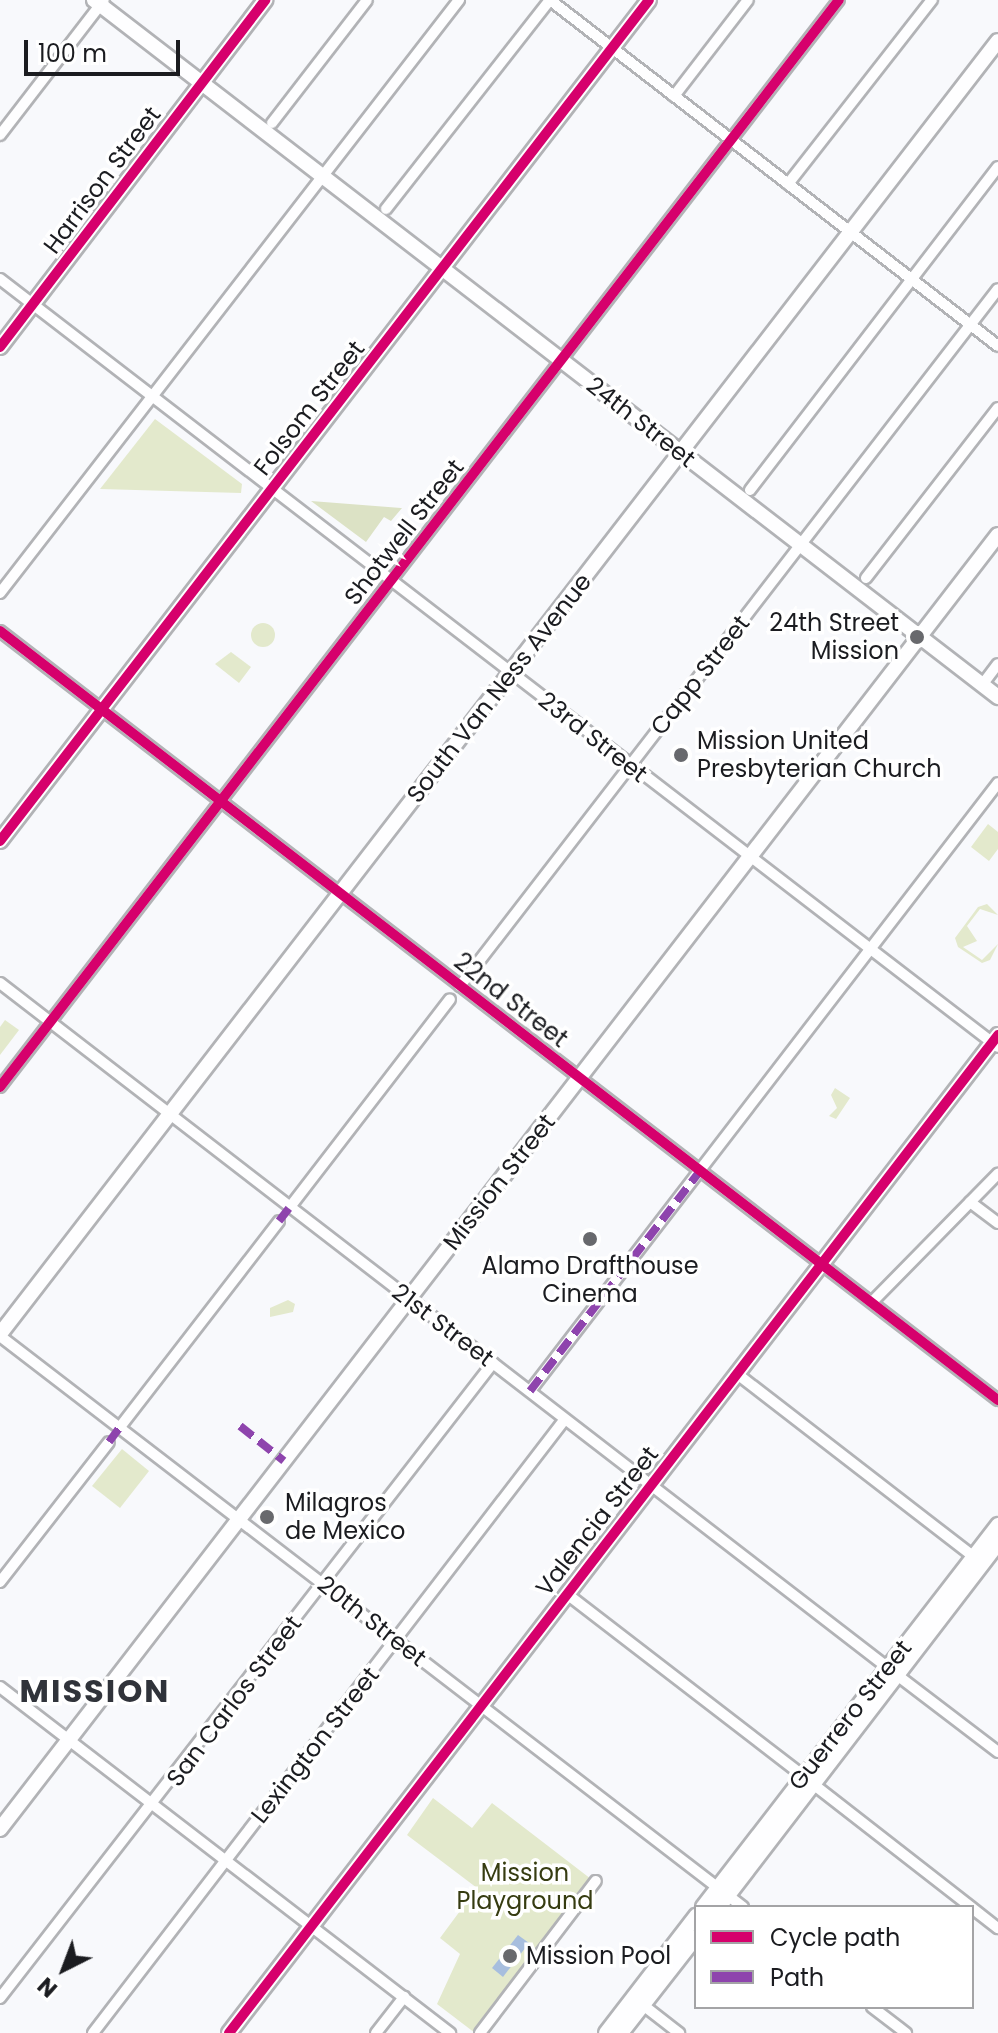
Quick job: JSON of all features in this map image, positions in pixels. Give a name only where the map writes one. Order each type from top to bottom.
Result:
[{"type":"main road","name":"Harrison Street","points":[[0,347],[265,0]]},
{"type":"main road","name":"Folsom Street","points":[[0,841],[649,0]]},
{"type":"main road","name":"24th Street","points":[[100,2],[998,697]]},
{"type":"main road","name":"South Van Ness Avenue","points":[[0,1335],[998,41]]},
{"type":"main road","name":"Mission Street","points":[[0,1829],[998,535]]},
{"type":"main road","name":"Valencia Street","points":[[229,2033],[821,1263],[996,1042]]},
{"type":"main road","name":"Guerrero Street","points":[[722,1897],[998,1525]]},
{"type":"main road","name":"Guerrero Street","points":[[892,1671],[998,1544]]},
{"type":"main road","points":[[606,2033],[694,1919]]},
{"type":"main road","points":[[621,2033],[694,1940]]},
{"type":"street","points":[[272,123],[367,0]]},
{"type":"street","points":[[0,593],[459,0]]},
{"type":"street","points":[[386,209],[550,0],[998,346]]},
{"type":"street","points":[[674,96],[748,0]]},
{"type":"street","name":"Shotwell Street","points":[[0,1087],[839,0]]},
{"type":"street","points":[[788,184],[932,0]]},
{"type":"street","points":[[0,135],[100,2]]},
{"type":"street","points":[[750,490],[998,167]]},
{"type":"street","name":"23rd Street","points":[[0,279],[630,766],[996,1042]]},
{"type":"street","name":"Capp Street","points":[[460,986],[998,289]]},
{"type":"street","points":[[866,578],[998,408]]},
{"type":"street","name":"22nd Street","points":[[0,631],[998,1400]]},
{"type":"street","points":[[982,685],[998,664]]},
{"type":"street","points":[[530,1391],[998,783]]},
{"type":"street","name":"21st Street","points":[[0,983],[998,1752]]},
{"type":"street","points":[[290,1207],[450,999]]},
{"type":"street","points":[[872,1302],[998,1174]]},
{"type":"street","points":[[970,1202],[998,1223]]},
{"type":"street","points":[[120,1427],[279,1221]]},
{"type":"street","name":"20th Street","points":[[0,1335],[481,1705],[722,1897]]},
{"type":"street","name":"San Carlos Street","points":[[0,1998],[153,1805],[493,1363]]},
{"type":"street","points":[[736,1373],[974,1557]]},
{"type":"street","name":"Lexington Street","points":[[93,2033],[565,1419]]},
{"type":"street","points":[[0,1582],[109,1442]]},
{"type":"street","points":[[567,1594],[967,1905]]},
{"type":"street","points":[[0,1687],[450,2033]]},
{"type":"street","points":[[480,2033],[596,1881]]},
{"type":"street","points":[[974,1910],[998,1928]]},
{"type":"street","points":[[376,2033],[404,1997]]},
{"type":"street","points":[[643,2005],[679,2033]]},
{"type":"street","points":[[875,2009],[906,2033]]},
{"type":"green space","points":[[155,419],[242,484],[241,493],[100,489]]},
{"type":"green space","points":[[311,501],[402,508],[391,521],[384,517],[366,542]]},
{"type":"green space","points":[[263,623],[272,626],[275,635],[272,644],[263,647],[254,644],[251,635],[254,626]]},
{"type":"green space","points":[[231,652],[251,667],[239,683],[215,664]]},
{"type":"green space","points":[[988,824],[998,832],[998,849],[989,861],[971,847]]},
{"type":"green space","points":[[987,904],[998,915],[980,909],[967,926],[977,941],[963,947],[982,960],[998,944],[990,960],[982,963],[958,947],[955,938],[978,907]]},
{"type":"green space","points":[[5,1020],[19,1030],[0,1055],[0,1027]]},
{"type":"green space","points":[[835,1088],[850,1098],[836,1119],[829,1116],[837,1108],[831,1095]]},
{"type":"green space","points":[[288,1300],[295,1304],[293,1312],[270,1317],[270,1308]]},
{"type":"green space","points":[[122,1449],[149,1471],[120,1508],[92,1486]]},
{"type":"green space","name":"Mission Playground","points":[[433,1798],[472,1828],[492,1803],[591,1879],[475,2033],[437,2004],[460,1954],[440,1938],[477,1888],[407,1835]]},
{"type":"water","name":"Mission Pool","points":[[518,1935],[529,1943],[503,1977],[492,1968]]},
{"type":"marked path","points":[[530,1391],[700,1171]]},
{"type":"marked path","points":[[279,1221],[290,1207]]},
{"type":"marked path","points":[[240,1426],[284,1461]]},
{"type":"marked path","points":[[109,1442],[120,1427]]},
{"type":"cycle path","points":[[0,347],[265,0]]},
{"type":"cycle path","points":[[0,841],[649,0]]},
{"type":"cycle path","points":[[0,1087],[839,0]]},
{"type":"cycle path","points":[[0,631],[998,1400]]},
{"type":"cycle path","points":[[229,2033],[998,1035]]},
{"type":"place","name":"24th Street Mission","points":[[917,637]]},
{"type":"place","name":"Mission United Presbyterian Church","points":[[681,755]]},
{"type":"place","name":"Alamo Drafthouse Cinema","points":[[590,1239]]},
{"type":"place","name":"Milagros de Mexico","points":[[267,1517]]},
{"type":"place","name":"Mission Pool","points":[[510,1956]]},
{"type":"district","name":"MISSION","points":[[95,1691]]}]
